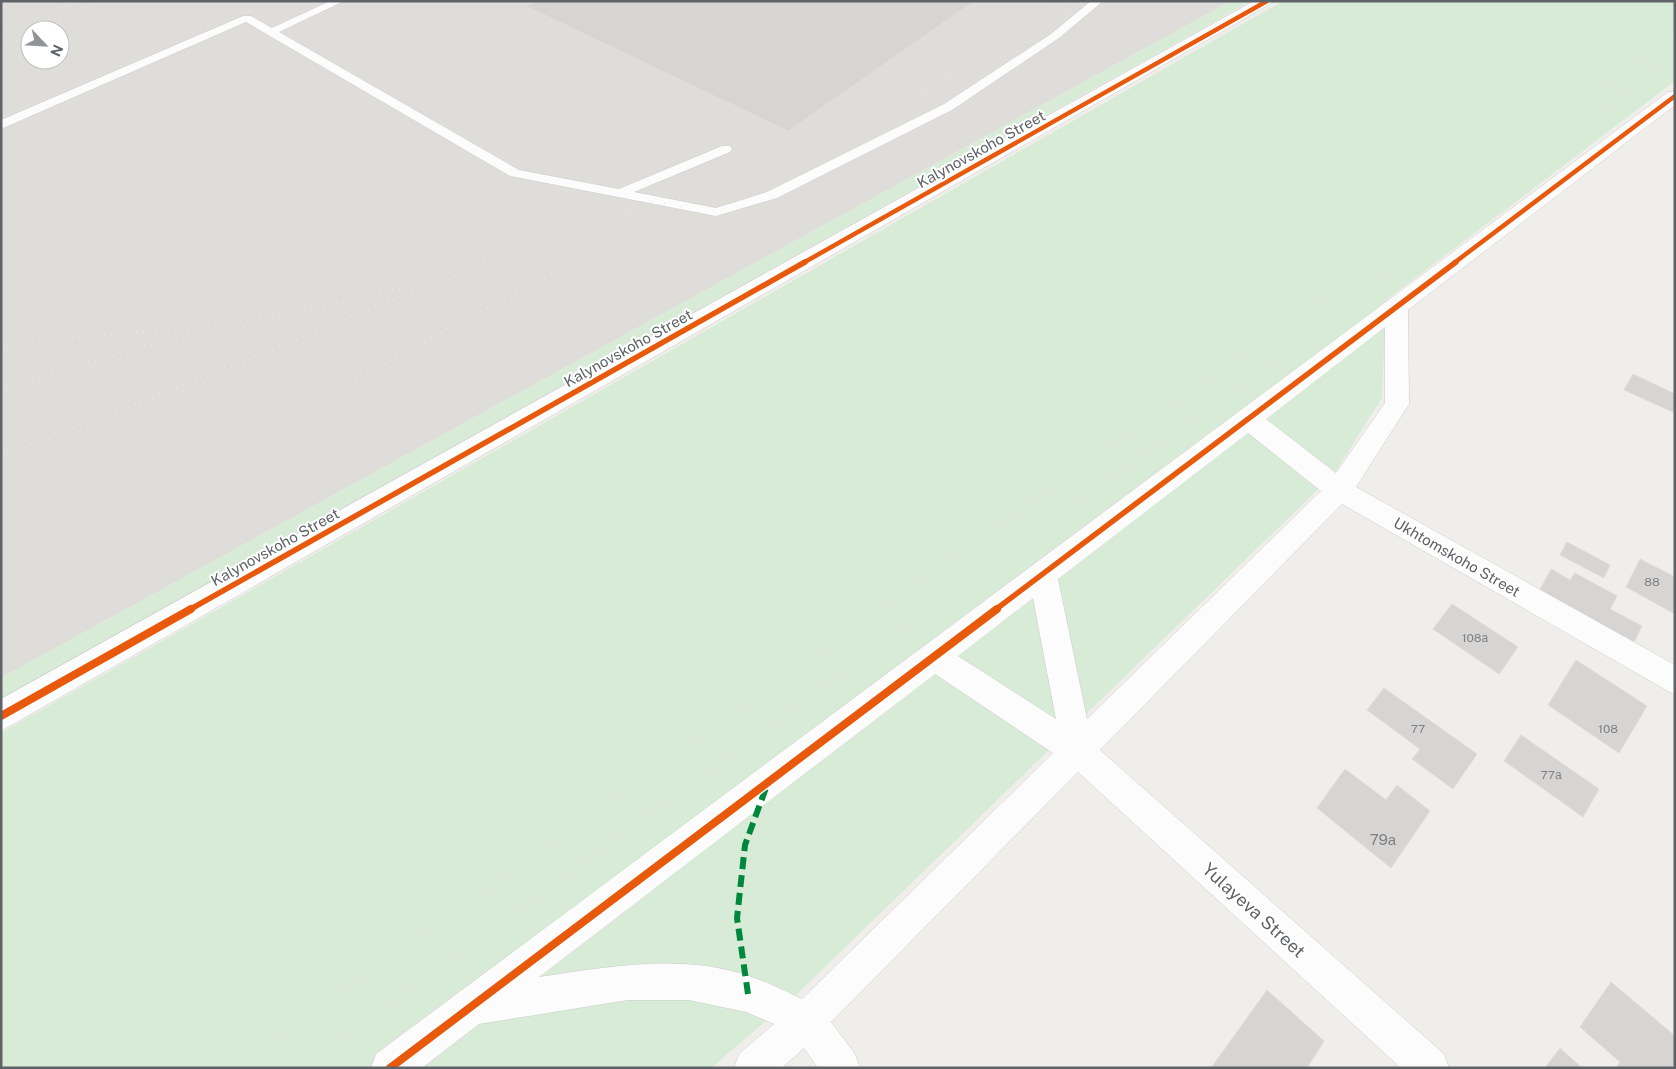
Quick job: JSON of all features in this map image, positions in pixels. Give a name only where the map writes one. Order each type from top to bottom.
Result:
[{"type":"street","name":"Kalynovskoho Street","points":[[1,716],[1267,1]]},
{"type":"street","points":[[390,1068],[1675,96]]},
{"type":"street","points":[[753,1068],[807,1020],[1339,490],[1397,404],[1396,307]]},
{"type":"street","name":"Ukhtomskoho Street","points":[[1248,419],[1339,490],[1675,681]]},
{"type":"street","points":[[1043,574],[1078,751]]},
{"type":"street","name":"Yulayeva Street","points":[[933,656],[1078,751],[1430,1068]]},
{"type":"street","points":[[470,1006],[628,982],[689,982],[748,994],[807,1020],[841,1068]]},
{"type":"lane","points":[[271,32],[339,1]]},
{"type":"lane","points":[[1,125],[247,18],[516,173],[716,212],[772,195],[948,107],[1055,36],[1098,1]]},
{"type":"lane","points":[[621,193],[726,149]]},
{"type":"shaded area","points":[[1,1],[1231,1],[1,678]]},
{"type":"green space","points":[[1231,1],[1251,1],[1,699],[1,678]]},
{"type":"green space","points":[[1283,1],[1675,1],[1675,81],[1386,300],[1382,398],[1334,474],[794,997],[711,1068],[1,1068],[1,733]]},
{"type":"building","points":[[536,1],[974,1],[788,131],[526,6]]},
{"type":"building","points":[[1633,374],[1675,394],[1675,413],[1624,390]]},
{"type":"building","points":[[1567,542],[1610,565],[1604,578],[1560,555]]},
{"type":"building","points":[[1640,559],[1675,577],[1675,614],[1626,587]]},
{"type":"building","points":[[1551,569],[1570,580],[1575,573],[1617,596],[1610,609],[1642,626],[1632,646],[1538,593]]},
{"type":"building","points":[[1452,604],[1518,647],[1499,674],[1433,629]]},
{"type":"building","points":[[1576,660],[1647,706],[1619,753],[1548,705]]},
{"type":"building","points":[[1384,688],[1477,754],[1453,789],[1412,759],[1420,749],[1367,710]]},
{"type":"building","points":[[1521,735],[1599,789],[1583,817],[1504,761]]},
{"type":"building","points":[[1345,769],[1386,800],[1397,785],[1430,811],[1391,868],[1317,808]]},
{"type":"building","points":[[1611,982],[1675,1036],[1675,1068],[1616,1068],[1620,1062],[1580,1027]]},
{"type":"building","points":[[1267,990],[1324,1041],[1307,1068],[1211,1068]]},
{"type":"building","points":[[1560,1048],[1582,1068],[1545,1068]]},
{"type":"railway","points":[[1,32],[80,1]]},
{"type":"railway","points":[[56,20],[102,1]]},
{"type":"railway","points":[[484,263],[590,225],[767,173],[825,149],[929,90],[1060,1]]},
{"type":"railway","points":[[955,79],[1017,49],[1084,1]]},
{"type":"railway","points":[[1368,263],[1675,34]]},
{"type":"railway","points":[[1,42],[20,35]]},
{"type":"railway","points":[[1405,263],[1675,56]]},
{"type":"railway","points":[[651,202],[724,164],[769,135]]},
{"type":"railway","points":[[571,262],[691,202]]},
{"type":"railway","points":[[1,457],[238,364],[487,262]]},
{"type":"railway","points":[[356,380],[571,262]]},
{"type":"railway","points":[[881,610],[1370,262]]},
{"type":"railway","points":[[931,610],[1407,262]]},
{"type":"railway","points":[[1,348],[23,343],[225,324],[353,301],[415,284]]},
{"type":"railway","points":[[1,389],[199,331]]},
{"type":"railway","points":[[235,1068],[882,609]]},
{"type":"railway","points":[[301,1068],[932,609]]},
{"type":"marked path","points":[[748,994],[737,918],[745,845],[767,785]]},
{"type":"cycle path","points":[[1,716],[1267,1]]},
{"type":"cycle path","points":[[390,1068],[1675,96]]}]
